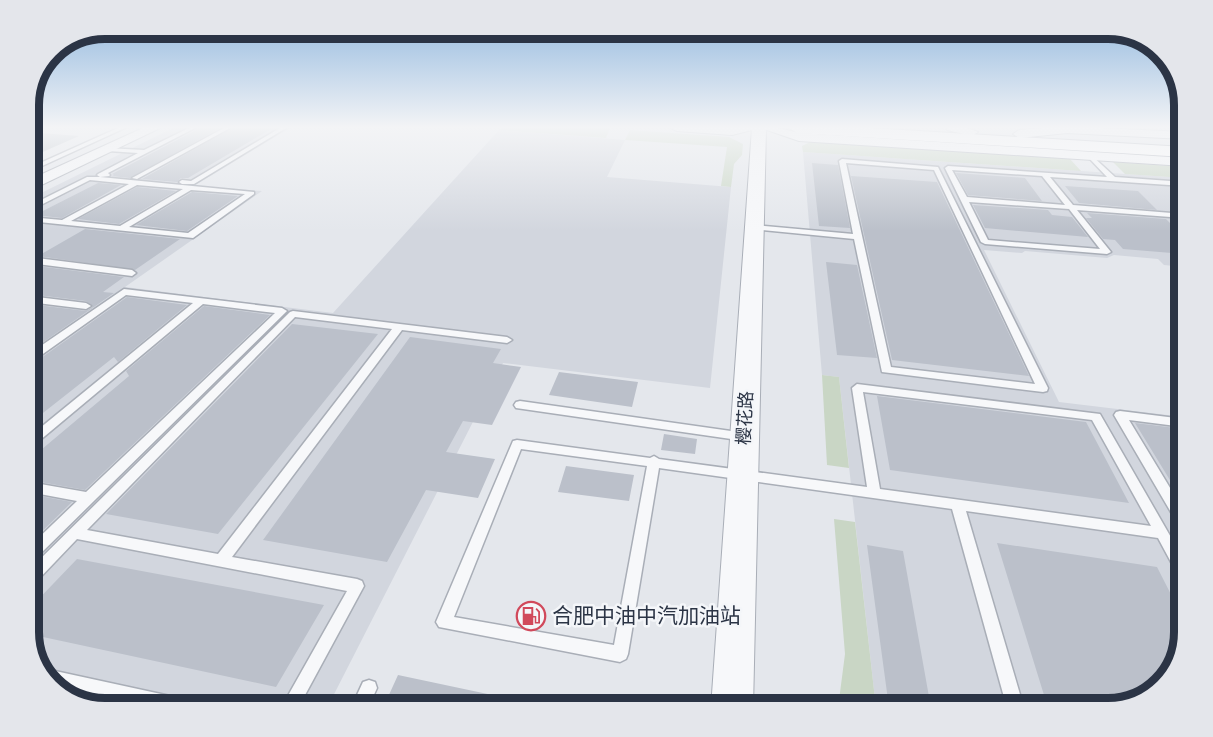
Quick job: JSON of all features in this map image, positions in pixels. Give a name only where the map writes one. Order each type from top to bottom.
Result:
[{"type":"street","points":[[39,181],[79,162]]},
{"type":"street","name":"樱花路","points":[[732,698],[758,162]]},
{"type":"lane","points":[[39,220],[190,236],[252,193],[190,188],[100,175],[125,162]]},
{"type":"lane","points":[[62,223],[166,162]]},
{"type":"lane","points":[[39,204],[89,178],[192,183],[226,162]]},
{"type":"lane","points":[[842,162],[886,370],[1043,388],[936,168],[861,162]]},
{"type":"lane","points":[[1096,162],[1113,179]]},
{"type":"lane","points":[[1044,174],[1107,252],[985,242],[948,168],[1044,174],[1174,183]]},
{"type":"lane","points":[[121,229],[190,188]]},
{"type":"lane","points":[[964,200],[1174,216]]},
{"type":"lane","points":[[755,227],[858,237]]},
{"type":"lane","points":[[39,261],[132,273]]},
{"type":"lane","points":[[39,352],[124,292],[282,310],[39,546]]},
{"type":"lane","points":[[39,300],[86,306]]},
{"type":"lane","points":[[39,434],[201,301]]},
{"type":"lane","points":[[39,569],[293,314],[507,339]]},
{"type":"lane","points":[[221,561],[399,327]]},
{"type":"lane","points":[[874,493],[857,388],[1096,417],[1174,554]]},
{"type":"lane","points":[[520,405],[745,437]]},
{"type":"lane","points":[[1174,422],[1120,415],[1174,505]]},
{"type":"lane","points":[[654,461],[620,654],[444,622],[517,444],[654,461],[1162,533]]},
{"type":"lane","points":[[39,489],[89,498]]},
{"type":"lane","points":[[957,504],[1012,698]]},
{"type":"lane","points":[[74,533],[357,586],[295,698]]},
{"type":"lane","points":[[59,680],[139,698]]},
{"type":"lane","points":[[364,698],[369,688]]},
{"type":"shaded area","points":[[103,162],[233,162],[194,186],[262,191],[125,287],[333,313],[470,162],[614,162],[607,177],[731,187],[710,388],[503,363],[332,698],[105,698],[88,696],[58,679],[42,653],[39,636],[39,194]]},
{"type":"shaded area","points":[[804,162],[955,162],[1174,177],[1174,266],[1164,265],[1158,259],[1114,255],[1107,258],[984,250],[1059,402],[1174,416],[1174,632],[1169,657],[1155,679],[1133,693],[1108,698],[875,698],[839,377],[822,375]]},
{"type":"green space","points":[[725,162],[735,162],[731,187],[721,186]]},
{"type":"green space","points":[[955,162],[1073,162],[1081,171]]},
{"type":"green space","points":[[1113,162],[1174,166],[1174,177],[1125,174]]},
{"type":"green space","points":[[822,375],[839,377],[849,468],[827,465]]},
{"type":"green space","points":[[834,519],[855,522],[875,698],[839,698],[845,654]]},
{"type":"building","points":[[134,162],[158,162],[130,178],[112,176],[114,175],[112,174]]},
{"type":"building","points":[[171,162],[214,162],[177,182],[142,179]]},
{"type":"building","points":[[812,163],[838,165],[850,228],[819,226]]},
{"type":"building","points":[[956,173],[1025,178],[1042,201],[968,195]]},
{"type":"building","points":[[851,176],[937,182],[1029,376],[892,360]]},
{"type":"building","points":[[98,183],[121,185],[62,218],[39,215],[39,213]]},
{"type":"building","points":[[1065,186],[1138,191],[1157,210],[1079,203]]},
{"type":"building","points":[[137,187],[176,191],[119,224],[78,219]]},
{"type":"building","points":[[192,192],[238,196],[187,231],[136,225]]},
{"type":"building","points":[[973,205],[1048,210],[1052,215],[1072,217],[1088,237],[985,228]]},
{"type":"building","points":[[1087,213],[1166,219],[1174,227],[1174,253],[1123,249],[1115,240],[1103,239],[1086,218],[1092,218]]},
{"type":"building","points":[[85,229],[180,239],[135,270],[39,255]]},
{"type":"building","points":[[826,262],[857,265],[877,358],[837,355]]},
{"type":"building","points":[[39,266],[124,277],[103,292],[114,293],[39,345],[39,305],[86,311],[93,307],[86,301],[39,295]]},
{"type":"building","points":[[127,297],[187,305],[118,362],[114,357],[39,416],[39,359]]},
{"type":"building","points":[[204,306],[270,315],[85,490],[39,482],[39,452],[129,376],[126,371]]},
{"type":"building","points":[[292,324],[378,334],[218,534],[106,514]]},
{"type":"building","points":[[410,337],[501,349],[493,363],[521,367],[492,425],[463,421],[446,452],[495,459],[478,498],[426,490],[387,562],[263,540]]},
{"type":"building","points":[[559,372],[638,382],[632,407],[549,395]]},
{"type":"building","points":[[877,396],[1086,422],[1129,503],[890,470]]},
{"type":"building","points":[[1135,423],[1174,428],[1174,487]]},
{"type":"building","points":[[664,434],[697,439],[695,454],[661,450]]},
{"type":"building","points":[[566,466],[634,475],[629,501],[558,492]]},
{"type":"building","points":[[39,496],[72,502],[39,534]]},
{"type":"building","points":[[997,543],[1157,567],[1174,600],[1174,632],[1169,657],[1155,679],[1125,696],[1045,698]]},
{"type":"building","points":[[867,545],[903,551],[929,698],[888,698]]},
{"type":"building","points":[[77,559],[324,605],[276,687],[39,636],[39,599]]},
{"type":"building","points":[[398,675],[507,698],[388,698]]},
{"type":"place","name":"合肥中油中汽加油站","points":[[531,616]]}]
